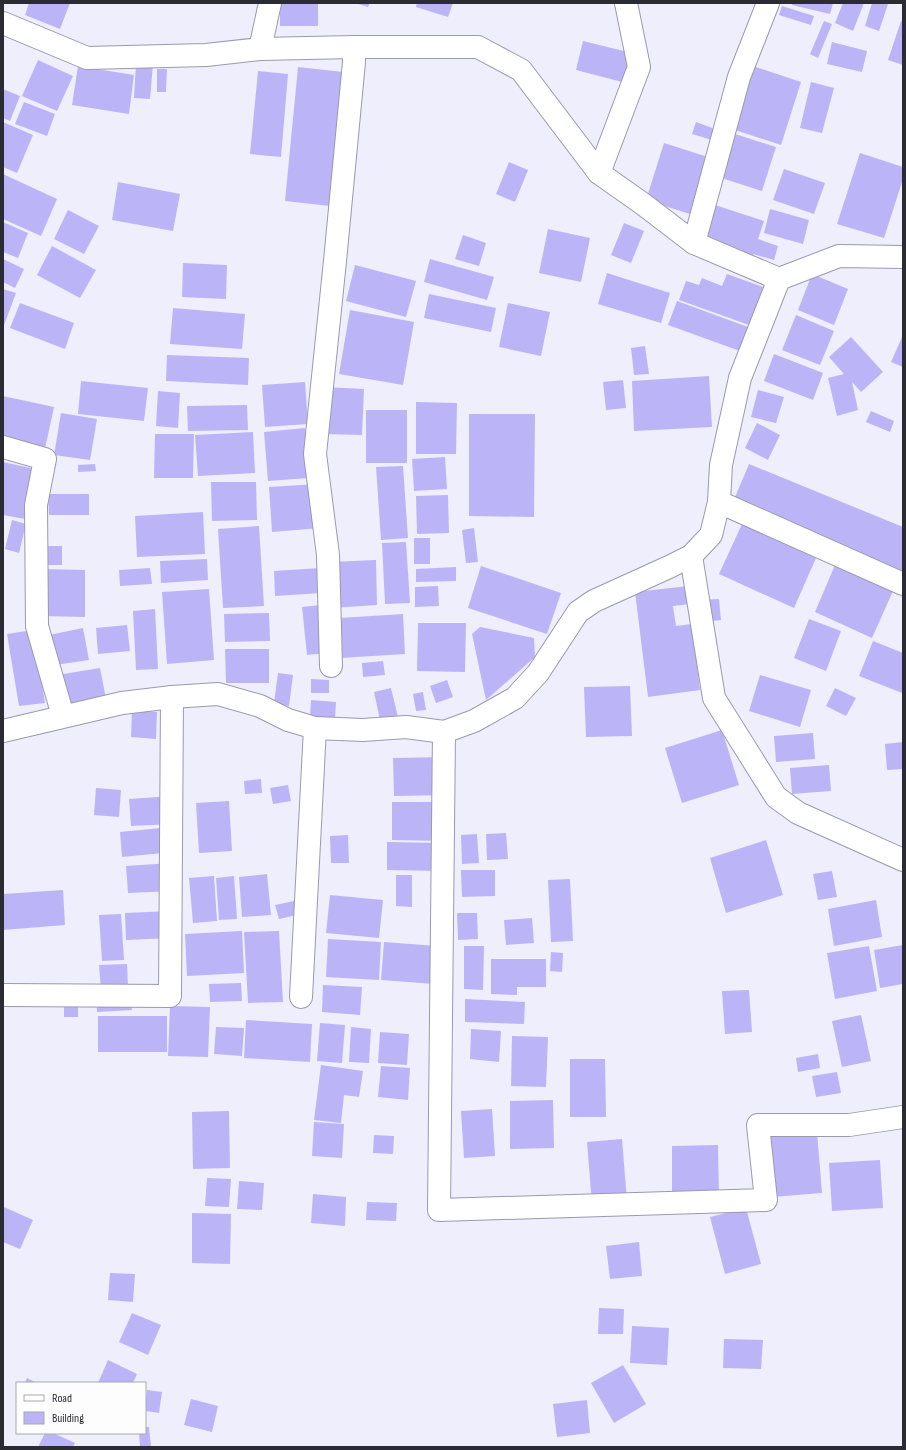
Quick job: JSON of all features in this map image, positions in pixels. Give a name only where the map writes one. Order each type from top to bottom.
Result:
[{"type":"street","points":[[260,49],[270,3]]},
{"type":"street","points":[[599,173],[639,67],[626,3]]},
{"type":"street","points":[[694,243],[739,77],[768,3]]},
{"type":"street","points":[[3,23],[87,58],[206,55],[260,49],[478,47],[521,70],[599,173],[694,243],[779,279],[839,256],[903,258]]},
{"type":"street","points":[[331,666],[328,555],[315,454],[335,261],[354,47]]},
{"type":"street","points":[[3,731],[122,703],[172,697],[218,694],[260,706],[288,720],[315,728],[363,730],[406,727],[444,732],[474,721],[515,698],[538,674],[578,612],[594,601],[691,556],[711,535],[719,502],[721,465],[740,378],[779,279]]},
{"type":"street","points":[[3,447],[46,459],[36,505],[37,626],[63,716]]},
{"type":"street","points":[[719,502],[903,584]]},
{"type":"street","points":[[691,556],[714,698],[776,797],[798,813],[903,860]]},
{"type":"street","points":[[4,995],[170,996],[172,697]]},
{"type":"street","points":[[301,996],[315,728]]},
{"type":"street","points":[[444,732],[439,1210],[766,1200],[758,1125],[849,1125],[903,1117]]},
{"type":"building","points":[[29,3],[70,3],[60,29],[25,15]]},
{"type":"building","points":[[280,3],[318,3],[318,26],[280,26]]},
{"type":"building","points":[[355,3],[370,3],[368,7]]},
{"type":"building","points":[[417,3],[453,3],[448,17],[416,7]]},
{"type":"building","points":[[792,3],[833,3],[830,14],[792,5]]},
{"type":"building","points":[[843,3],[864,3],[853,31],[835,23]]},
{"type":"building","points":[[872,3],[888,4],[879,31],[865,26]]},
{"type":"building","points":[[782,6],[814,16],[811,25],[779,15]]},
{"type":"building","points":[[824,21],[832,24],[818,58],[810,54]]},
{"type":"building","points":[[901,21],[903,22],[903,65],[888,60]]},
{"type":"building","points":[[583,41],[632,53],[626,83],[576,70]]},
{"type":"building","points":[[832,42],[867,51],[862,72],[827,64]]},
{"type":"building","points":[[38,60],[73,76],[57,111],[22,96]]},
{"type":"building","points":[[136,63],[153,64],[150,99],[134,98]]},
{"type":"building","points":[[78,66],[134,75],[129,114],[72,105]]},
{"type":"building","points":[[753,66],[801,82],[781,145],[732,129]]},
{"type":"building","points":[[298,67],[343,72],[330,206],[285,201]]},
{"type":"building","points":[[157,69],[167,69],[166,92],[157,92]]},
{"type":"building","points":[[258,71],[288,74],[281,157],[250,154]]},
{"type":"building","points":[[811,82],[834,88],[822,133],[800,128]]},
{"type":"building","points":[[3,89],[20,96],[10,121],[3,118]]},
{"type":"building","points":[[24,102],[55,114],[47,136],[15,124]]},
{"type":"building","points":[[3,122],[33,135],[17,173],[3,167]]},
{"type":"building","points":[[696,122],[715,129],[712,140],[692,134]]},
{"type":"building","points":[[729,132],[776,147],[762,191],[715,176]]},
{"type":"building","points":[[664,143],[711,158],[693,215],[646,200]]},
{"type":"building","points":[[860,153],[903,167],[903,179],[884,238],[837,224]]},
{"type":"building","points":[[509,162],[528,170],[515,202],[496,194]]},
{"type":"building","points":[[784,169],[825,183],[814,214],[773,200]]},
{"type":"building","points":[[3,174],[57,199],[41,236],[3,219]]},
{"type":"building","points":[[118,182],[180,194],[173,231],[112,220]]},
{"type":"building","points":[[712,204],[764,221],[758,239],[778,246],[774,260],[753,254],[751,260],[700,243]]},
{"type":"building","points":[[770,209],[809,220],[803,244],[764,233]]},
{"type":"building","points":[[68,210],[99,226],[84,254],[54,239]]},
{"type":"building","points":[[3,222],[28,233],[18,258],[3,252]]},
{"type":"building","points":[[624,223],[644,231],[631,263],[611,255]]},
{"type":"building","points":[[548,229],[590,238],[581,282],[539,273]]},
{"type":"building","points":[[463,235],[486,243],[479,266],[455,259]]},
{"type":"building","points":[[52,246],[96,270],[80,298],[37,275]]},
{"type":"building","points":[[3,259],[24,269],[15,288],[3,282]]},
{"type":"building","points":[[430,259],[494,277],[487,300],[424,282]]},
{"type":"building","points":[[183,263],[227,265],[226,299],[182,297]]},
{"type":"building","points":[[355,265],[416,281],[406,317],[346,301]]},
{"type":"building","points":[[607,273],[670,293],[661,323],[598,304]]},
{"type":"building","points":[[727,274],[763,287],[749,325],[679,300],[686,281],[699,285],[702,278],[722,286]]},
{"type":"building","points":[[812,274],[848,289],[834,325],[798,310]]},
{"type":"building","points":[[3,289],[16,293],[3,328]]},
{"type":"building","points":[[429,294],[496,308],[491,332],[424,318]]},
{"type":"building","points":[[677,301],[748,327],[740,351],[668,325]]},
{"type":"building","points":[[20,303],[74,323],[65,349],[10,328]]},
{"type":"building","points":[[508,303],[550,312],[541,356],[499,347]]},
{"type":"building","points":[[173,308],[245,314],[242,349],[170,344]]},
{"type":"building","points":[[350,310],[414,322],[403,385],[339,374]]},
{"type":"building","points":[[796,315],[834,331],[820,365],[782,350]]},
{"type":"building","points":[[903,335],[903,367],[891,362]]},
{"type":"building","points":[[851,337],[883,372],[861,392],[852,382],[858,410],[837,416],[828,378],[844,374],[829,357]]},
{"type":"building","points":[[645,346],[649,374],[634,375],[631,348]]},
{"type":"building","points":[[774,354],[823,373],[813,400],[764,381]]},
{"type":"building","points":[[167,355],[249,358],[248,385],[166,381]]},
{"type":"building","points":[[709,376],[712,427],[634,431],[632,381]]},
{"type":"building","points":[[623,380],[626,408],[606,410],[603,382]]},
{"type":"building","points":[[81,381],[148,388],[144,421],[78,414]]},
{"type":"building","points":[[305,382],[308,424],[265,427],[262,385]]},
{"type":"building","points":[[323,387],[364,389],[362,435],[322,434]]},
{"type":"building","points":[[758,390],[784,397],[776,423],[751,417]]},
{"type":"building","points":[[158,391],[180,393],[178,428],[156,426]]},
{"type":"building","points":[[3,396],[54,407],[44,453],[3,445]]},
{"type":"building","points":[[416,402],[457,403],[456,454],[416,454]]},
{"type":"building","points":[[247,405],[248,430],[188,431],[187,406]]},
{"type":"building","points":[[366,410],[407,410],[407,463],[366,463]]},
{"type":"building","points":[[871,411],[894,421],[890,432],[866,422]]},
{"type":"building","points":[[61,413],[97,419],[90,460],[54,455]]},
{"type":"building","points":[[469,414],[535,414],[534,517],[469,516]]},
{"type":"building","points":[[757,423],[780,435],[768,460],[745,448]]},
{"type":"building","points":[[305,428],[308,478],[268,481],[264,432]]},
{"type":"building","points":[[253,432],[255,473],[198,476],[195,435]]},
{"type":"building","points":[[155,434],[194,434],[193,478],[154,478]]},
{"type":"building","points":[[445,457],[447,489],[414,491],[412,459]]},
{"type":"building","points":[[3,462],[35,469],[25,519],[3,515]]},
{"type":"building","points":[[95,464],[96,471],[78,472],[78,465]]},
{"type":"building","points":[[749,464],[903,527],[903,572],[733,502]]},
{"type":"building","points":[[403,466],[408,538],[381,540],[376,467]]},
{"type":"building","points":[[211,482],[256,482],[257,520],[212,521]]},
{"type":"building","points":[[317,484],[320,528],[272,532],[269,487]]},
{"type":"building","points":[[48,494],[89,494],[89,515],[49,515]]},
{"type":"building","points":[[448,495],[449,533],[417,534],[416,496]]},
{"type":"building","points":[[203,512],[205,554],[137,557],[135,516]]},
{"type":"building","points":[[12,520],[26,524],[19,553],[5,549]]},
{"type":"building","points":[[742,524],[816,558],[794,608],[719,574]]},
{"type":"building","points":[[259,526],[264,606],[223,608],[218,529]]},
{"type":"building","points":[[474,528],[478,562],[466,563],[462,530]]},
{"type":"building","points":[[414,538],[430,538],[430,564],[414,564]]},
{"type":"building","points":[[406,542],[410,603],[385,604],[382,543]]},
{"type":"building","points":[[40,546],[62,546],[62,565],[40,565]]},
{"type":"building","points":[[207,559],[208,580],[161,583],[160,561]]},
{"type":"building","points":[[376,560],[377,605],[332,608],[330,562]]},
{"type":"building","points":[[835,565],[893,591],[872,638],[815,612]]},
{"type":"building","points":[[481,566],[561,593],[547,634],[468,608]]},
{"type":"building","points":[[456,567],[456,581],[416,582],[416,569]]},
{"type":"building","points":[[150,568],[152,584],[120,586],[119,570]]},
{"type":"building","points":[[321,568],[322,593],[275,596],[274,571]]},
{"type":"building","points":[[40,569],[85,570],[85,617],[40,616]]},
{"type":"building","points":[[438,586],[439,606],[415,607],[415,587]]},
{"type":"building","points":[[688,586],[690,604],[673,606],[676,626],[692,624],[700,690],[648,697],[635,592]]},
{"type":"building","points":[[209,589],[214,660],[167,664],[162,592]]},
{"type":"building","points":[[719,599],[721,620],[702,622],[701,600]]},
{"type":"building","points":[[321,605],[327,653],[307,655],[302,607]]},
{"type":"building","points":[[155,609],[158,669],[136,670],[133,611]]},
{"type":"building","points":[[269,613],[270,641],[225,642],[224,614]]},
{"type":"building","points":[[403,614],[405,654],[341,658],[339,618]]},
{"type":"building","points":[[809,619],[841,631],[826,671],[794,658]]},
{"type":"building","points":[[418,623],[466,623],[465,672],[417,671]]},
{"type":"building","points":[[127,625],[130,651],[98,654],[96,628]]},
{"type":"building","points":[[480,627],[534,638],[535,657],[486,700],[472,634]]},
{"type":"building","points":[[83,628],[89,660],[55,665],[49,635]]},
{"type":"building","points":[[33,630],[45,703],[19,706],[7,634]]},
{"type":"building","points":[[873,641],[903,653],[902,693],[859,676]]},
{"type":"building","points":[[225,649],[269,649],[269,683],[226,683]]},
{"type":"building","points":[[383,661],[385,675],[363,677],[362,663]]},
{"type":"building","points":[[100,668],[106,699],[63,706],[57,675]]},
{"type":"building","points":[[278,673],[293,675],[289,706],[274,704]]},
{"type":"building","points":[[760,675],[811,690],[800,727],[749,711]]},
{"type":"building","points":[[311,679],[329,680],[329,693],[311,693]]},
{"type":"building","points":[[447,680],[453,697],[436,703],[430,686]]},
{"type":"building","points":[[630,686],[632,736],[586,737],[584,687]]},
{"type":"building","points":[[391,688],[398,717],[380,720],[374,692]]},
{"type":"building","points":[[835,688],[856,698],[846,716],[826,706]]},
{"type":"building","points":[[423,692],[426,710],[416,711],[413,694]]},
{"type":"building","points":[[311,700],[336,702],[335,718],[310,717]]},
{"type":"building","points":[[132,710],[157,712],[156,739],[131,737]]},
{"type":"building","points":[[722,730],[739,785],[682,803],[665,748]]},
{"type":"building","points":[[813,733],[815,759],[776,762],[774,736]]},
{"type":"building","points":[[903,742],[903,769],[887,770],[885,744]]},
{"type":"building","points":[[447,757],[447,795],[394,796],[393,758]]},
{"type":"building","points":[[829,765],[831,791],[792,794],[790,768]]},
{"type":"building","points":[[261,779],[262,793],[245,794],[244,781]]},
{"type":"building","points":[[288,785],[291,801],[273,804],[270,788]]},
{"type":"building","points":[[96,788],[121,790],[119,817],[94,815]]},
{"type":"building","points":[[172,796],[174,824],[131,826],[129,799]]},
{"type":"building","points":[[229,801],[232,851],[199,853],[196,803]]},
{"type":"building","points":[[392,802],[445,802],[445,841],[392,840]]},
{"type":"building","points":[[171,827],[173,852],[122,857],[120,832]]},
{"type":"building","points":[[506,833],[508,859],[487,860],[486,834]]},
{"type":"building","points":[[477,834],[479,863],[462,864],[461,835]]},
{"type":"building","points":[[348,835],[349,863],[331,863],[330,836]]},
{"type":"building","points":[[766,840],[783,895],[726,913],[710,858]]},
{"type":"building","points":[[387,842],[440,843],[439,871],[387,870]]},
{"type":"building","points":[[171,863],[173,891],[128,893],[126,866]]},
{"type":"building","points":[[461,870],[495,870],[495,896],[462,897]]},
{"type":"building","points":[[832,871],[837,897],[818,900],[813,874]]},
{"type":"building","points":[[267,874],[271,915],[242,917],[239,877]]},
{"type":"building","points":[[396,875],[412,875],[412,907],[396,906]]},
{"type":"building","points":[[214,876],[217,921],[193,923],[189,878]]},
{"type":"building","points":[[234,876],[237,919],[219,920],[216,878]]},
{"type":"building","points":[[570,879],[573,941],[551,942],[548,880]]},
{"type":"building","points":[[63,890],[65,925],[3,930],[3,894]]},
{"type":"building","points":[[330,895],[383,900],[379,938],[326,933]]},
{"type":"building","points":[[876,900],[882,937],[834,946],[828,909]]},
{"type":"building","points":[[294,901],[297,915],[279,919],[275,905]]},
{"type":"building","points":[[170,911],[171,938],[126,940],[125,913]]},
{"type":"building","points":[[457,913],[477,913],[478,939],[458,940]]},
{"type":"building","points":[[121,914],[124,960],[102,961],[99,915]]},
{"type":"building","points":[[532,918],[534,943],[506,945],[504,920]]},
{"type":"building","points":[[242,931],[244,973],[187,976],[185,934]]},
{"type":"building","points":[[279,931],[283,1002],[248,1003],[244,932]]},
{"type":"building","points":[[328,939],[381,942],[379,980],[326,977]]},
{"type":"building","points":[[384,942],[437,946],[434,984],[381,980]]},
{"type":"building","points":[[903,945],[903,984],[880,988],[874,950]]},
{"type":"building","points":[[464,946],[484,946],[483,990],[464,989]]},
{"type":"building","points":[[869,946],[877,991],[835,999],[827,953]]},
{"type":"building","points":[[551,952],[563,953],[562,972],[550,971]]},
{"type":"building","points":[[491,959],[546,959],[546,987],[517,987],[517,995],[491,994]]},
{"type":"building","points":[[127,964],[128,988],[101,990],[99,965]]},
{"type":"building","points":[[241,983],[242,1001],[210,1002],[209,984]]},
{"type":"building","points":[[323,985],[362,987],[360,1015],[322,1012]]},
{"type":"building","points":[[749,990],[752,1032],[725,1034],[722,991]]},
{"type":"building","points":[[130,992],[132,1010],[97,1012],[96,994]]},
{"type":"building","points":[[465,999],[525,1002],[524,1024],[465,1022]]},
{"type":"building","points":[[64,1004],[78,1005],[78,1017],[64,1017]]},
{"type":"building","points":[[170,1006],[210,1007],[208,1057],[168,1056]]},
{"type":"building","points":[[861,1015],[871,1061],[842,1067],[832,1021]]},
{"type":"building","points":[[98,1016],[167,1016],[167,1052],[98,1052]]},
{"type":"building","points":[[246,1020],[312,1024],[310,1062],[244,1058]]},
{"type":"building","points":[[320,1023],[345,1025],[342,1063],[317,1061]]},
{"type":"building","points":[[216,1027],[244,1028],[242,1056],[214,1054]]},
{"type":"building","points":[[351,1027],[371,1029],[369,1063],[349,1062]]},
{"type":"building","points":[[471,1029],[501,1031],[499,1062],[470,1059]]},
{"type":"building","points":[[380,1032],[409,1034],[407,1065],[378,1063]]},
{"type":"building","points":[[512,1036],[548,1037],[546,1087],[511,1086]]},
{"type":"building","points":[[818,1054],[820,1068],[798,1072],[796,1058]]},
{"type":"building","points":[[570,1059],[605,1059],[606,1117],[570,1117]]},
{"type":"building","points":[[321,1065],[363,1071],[359,1097],[344,1095],[341,1123],[314,1120]]},
{"type":"building","points":[[381,1066],[410,1068],[408,1100],[378,1097]]},
{"type":"building","points":[[837,1072],[841,1093],[816,1097],[812,1076]]},
{"type":"building","points":[[553,1100],[554,1148],[510,1149],[510,1101]]},
{"type":"building","points":[[492,1109],[495,1156],[464,1158],[461,1111]]},
{"type":"building","points":[[229,1111],[230,1168],[193,1169],[192,1112]]},
{"type":"building","points":[[314,1122],[344,1124],[342,1158],[312,1156]]},
{"type":"building","points":[[817,1132],[822,1193],[772,1197],[767,1137]]},
{"type":"building","points":[[374,1135],[394,1136],[393,1154],[373,1153]]},
{"type":"building","points":[[622,1139],[627,1201],[592,1204],[587,1142]]},
{"type":"building","points":[[718,1145],[719,1197],[672,1198],[672,1146]]},
{"type":"building","points":[[880,1160],[883,1208],[832,1211],[829,1163]]},
{"type":"building","points":[[207,1178],[231,1179],[229,1207],[205,1206]]},
{"type":"building","points":[[239,1181],[264,1183],[262,1210],[237,1209]]},
{"type":"building","points":[[313,1194],[346,1197],[345,1226],[311,1223]]},
{"type":"building","points":[[367,1202],[397,1203],[396,1221],[366,1220]]},
{"type":"building","points":[[4,1207],[33,1220],[20,1249],[3,1242]]},
{"type":"building","points":[[746,1208],[761,1264],[725,1274],[710,1217]]},
{"type":"building","points":[[192,1213],[231,1214],[230,1264],[192,1263]]},
{"type":"building","points":[[639,1242],[642,1276],[610,1279],[606,1246]]},
{"type":"building","points":[[110,1273],[135,1274],[133,1302],[108,1300]]},
{"type":"building","points":[[599,1308],[624,1309],[623,1334],[598,1334]]},
{"type":"building","points":[[132,1313],[161,1325],[148,1355],[119,1342]]},
{"type":"building","points":[[632,1326],[669,1328],[667,1365],[630,1363]]},
{"type":"building","points":[[724,1339],[763,1340],[761,1369],[723,1368]]},
{"type":"building","points":[[108,1360],[137,1374],[133,1382],[98,1382]]},
{"type":"building","points":[[623,1365],[646,1404],[614,1423],[591,1383]]},
{"type":"building","points":[[27,1378],[35,1382],[25,1382]]},
{"type":"building","points":[[147,1390],[162,1392],[159,1413],[146,1411]]},
{"type":"building","points":[[191,1399],[218,1406],[212,1432],[184,1425]]},
{"type":"building","points":[[587,1400],[590,1433],[557,1437],[553,1404]]},
{"type":"building","points":[[146,1427],[149,1427],[151,1447],[140,1447],[139,1434],[146,1434]]},
{"type":"building","points":[[44,1434],[55,1434],[75,1443],[73,1447],[38,1447]]}]
